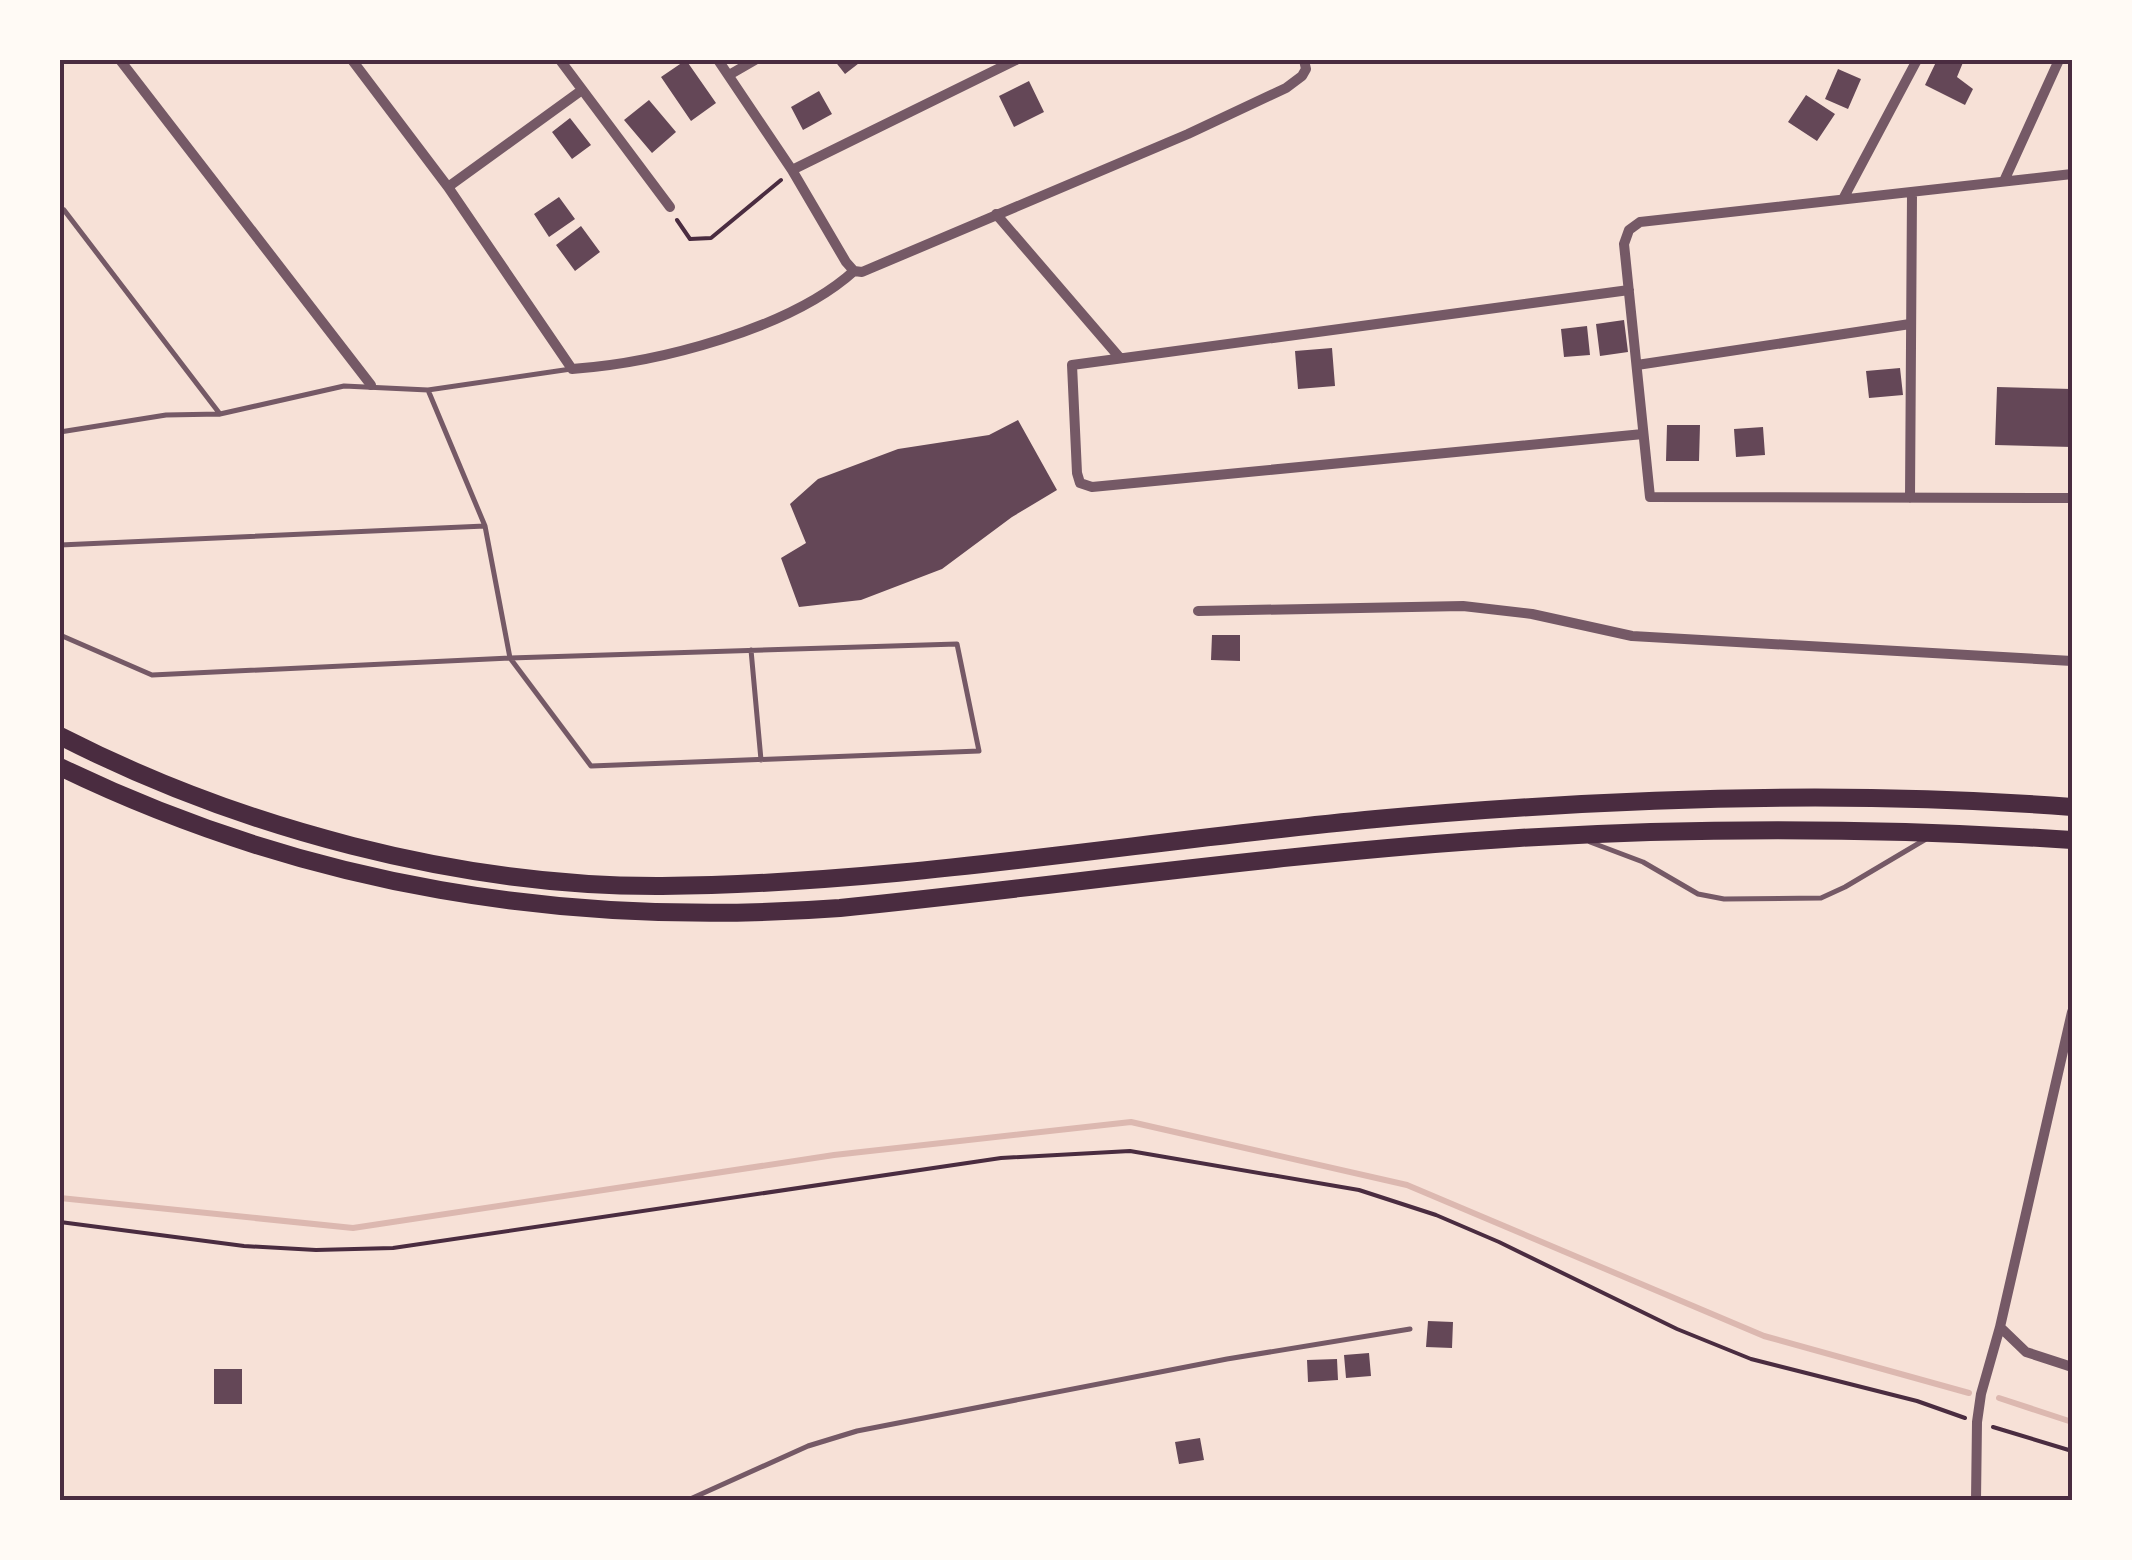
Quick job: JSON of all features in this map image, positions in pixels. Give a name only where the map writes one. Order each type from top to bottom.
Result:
[{"type":"highway","points":[[60,736],[166,785],[247,814],[364,848],[542,879],[657,886],[852,876],[1513,808],[1668,800],[1821,799],[2072,807]]},
{"type":"highway","points":[[60,767],[157,811],[221,834],[392,882],[543,906],[654,914],[840,908],[1358,851],[1573,835],[1821,830],[2072,840]]},
{"type":"street","points":[[120,60],[370,386]]},
{"type":"street","points":[[352,60],[448,188],[572,369],[624,365],[707,344],[791,311],[835,288],[854,271],[872,269],[1286,88],[1302,76],[1306,69],[1304,60]]},
{"type":"street","points":[[560,60],[670,207]]},
{"type":"street","points":[[718,60],[854,271]]},
{"type":"street","points":[[729,75],[755,60]]},
{"type":"street","points":[[792,170],[1016,60]]},
{"type":"street","points":[[1843,200],[1916,60]]},
{"type":"street","points":[[2004,181],[2059,60]]},
{"type":"street","points":[[448,188],[582,90]]},
{"type":"street","points":[[2072,174],[1640,222],[1625,237],[1650,497],[2072,498]]},
{"type":"street","points":[[1910,498],[1912,194]]},
{"type":"street","points":[[996,214],[1120,358]]},
{"type":"street","points":[[1629,290],[1072,365],[1076,473],[1086,486],[1643,434]]},
{"type":"street","points":[[1637,365],[1910,324]]},
{"type":"street","points":[[1198,611],[1463,606],[1532,614],[1632,636],[2072,661]]},
{"type":"street","points":[[1976,1500],[1981,1394],[2072,1012]]},
{"type":"street","points":[[2000,1327],[2026,1352],[2072,1367]]},
{"type":"lane","points":[[64,210],[220,414]]},
{"type":"lane","points":[[60,432],[166,415],[220,414],[344,386],[428,390],[572,369]]},
{"type":"lane","points":[[60,636],[152,675],[510,658],[957,644],[978,751],[592,766],[510,658],[485,526],[428,390]]},
{"type":"lane","points":[[60,545],[485,526]]},
{"type":"lane","points":[[751,650],[761,760]]},
{"type":"lane","points":[[1573,835],[1643,862],[1698,894],[1724,899],[1820,898],[1938,833]]},
{"type":"lane","points":[[688,1500],[808,1446],[857,1431],[1228,1359],[1410,1329]]},
{"type":"path","points":[[670,207],[690,239],[710,238],[792,170]]},
{"type":"path","points":[[60,1222],[244,1246],[316,1250],[393,1248],[1001,1158],[1130,1151],[1358,1190],[1499,1242],[1750,1359],[1917,1401],[2072,1451]]},
{"type":"building","points":[[686,60],[716,103],[691,121],[661,77]]},
{"type":"building","points":[[834,60],[863,60],[845,74]]},
{"type":"building","points":[[1937,60],[1964,60],[1957,77],[1973,89],[1965,105],[1925,85]]},
{"type":"building","points":[[1838,69],[1861,79],[1848,109],[1825,99]]},
{"type":"building","points":[[1029,81],[1044,112],[1014,127],[999,96]]},
{"type":"building","points":[[819,91],[832,114],[803,130],[791,107]]},
{"type":"building","points":[[1806,95],[1835,114],[1817,141],[1788,122]]},
{"type":"building","points":[[649,100],[676,132],[652,153],[624,120]]},
{"type":"building","points":[[570,118],[591,145],[572,159],[552,132]]},
{"type":"building","points":[[559,197],[575,219],[549,237],[534,214]]},
{"type":"building","points":[[581,226],[600,252],[575,271],[556,245]]},
{"type":"building","points":[[1624,320],[1628,352],[1600,356],[1596,324]]},
{"type":"building","points":[[1587,326],[1590,355],[1564,357],[1561,329]]},
{"type":"building","points":[[1332,348],[1335,386],[1298,389],[1295,351]]},
{"type":"building","points":[[1900,368],[1903,395],[1869,398],[1866,371]]},
{"type":"building","points":[[1997,387],[2072,389],[2072,447],[1995,445]]},
{"type":"building","points":[[1018,420],[1057,490],[1012,517],[942,569],[861,600],[799,607],[781,558],[806,543],[790,504],[818,479],[898,449],[989,435]]},
{"type":"building","points":[[1667,425],[1700,425],[1699,461],[1666,461]]},
{"type":"building","points":[[1763,427],[1765,455],[1736,457],[1734,429]]},
{"type":"building","points":[[1212,635],[1240,635],[1240,661],[1211,660]]},
{"type":"building","points":[[1428,1321],[1453,1322],[1452,1348],[1426,1347]]},
{"type":"building","points":[[1369,1353],[1371,1376],[1346,1378],[1344,1355]]},
{"type":"building","points":[[1337,1359],[1338,1380],[1308,1382],[1307,1360]]},
{"type":"building","points":[[214,1369],[242,1369],[242,1404],[214,1404]]},
{"type":"building","points":[[1200,1438],[1204,1460],[1179,1464],[1175,1442]]},
{"type":"waterway","points":[[60,1198],[353,1228],[834,1155],[1131,1122],[1407,1185],[1764,1336],[1969,1393]]},
{"type":"waterway","points":[[1999,1398],[2072,1422]]}]
